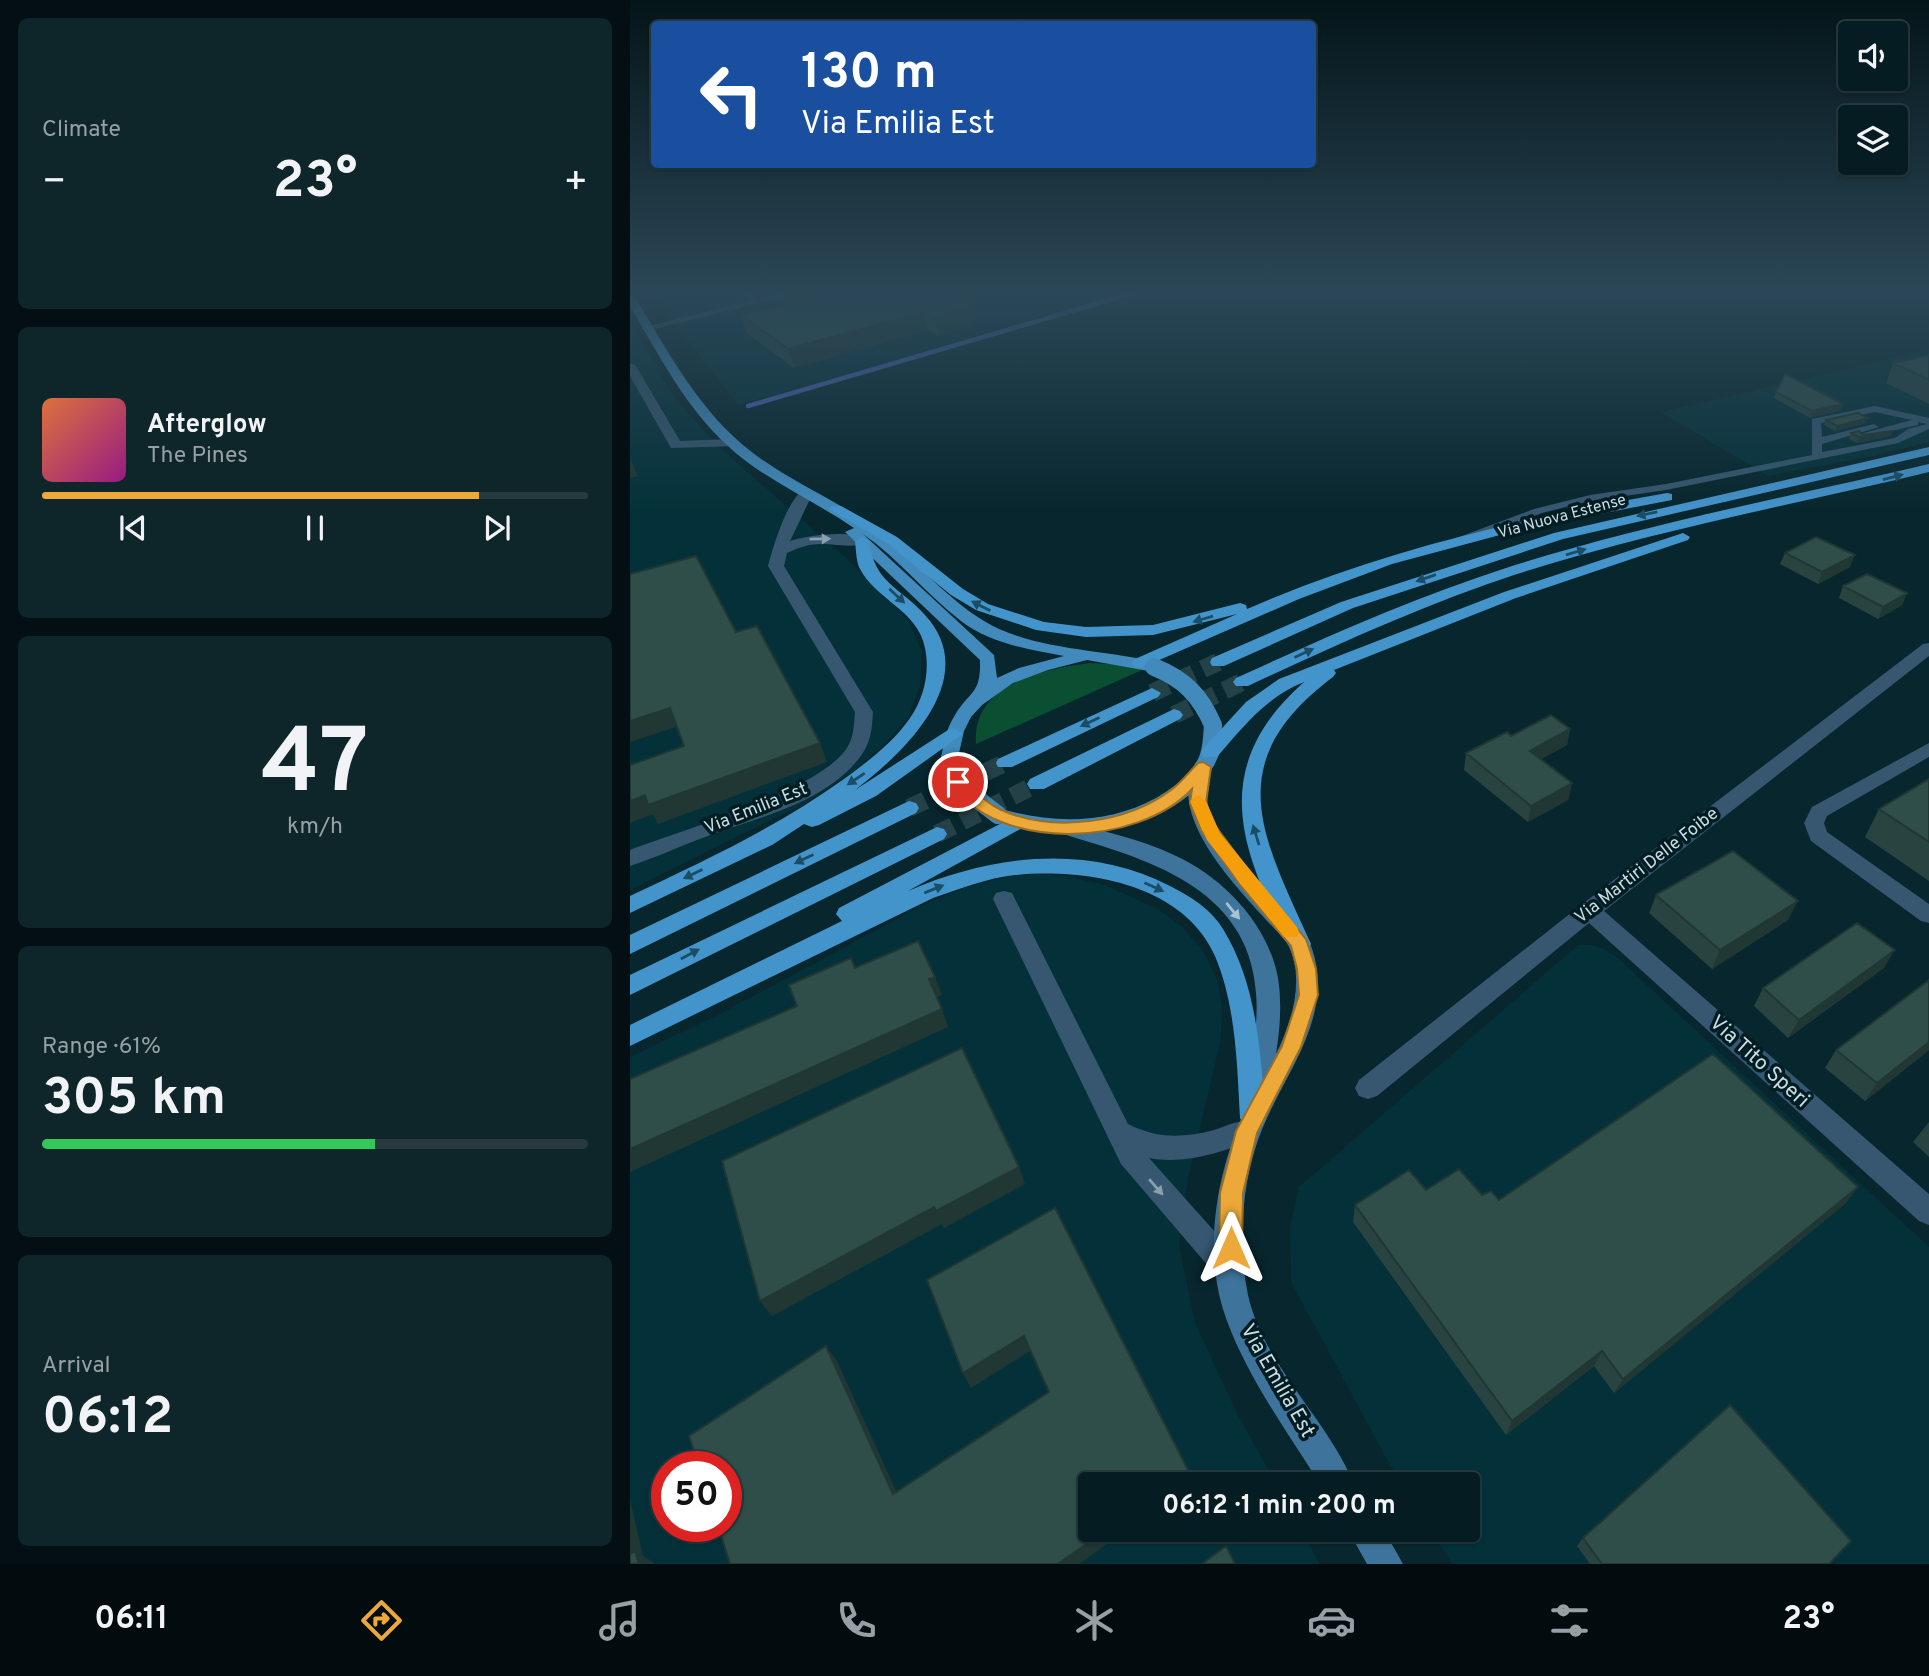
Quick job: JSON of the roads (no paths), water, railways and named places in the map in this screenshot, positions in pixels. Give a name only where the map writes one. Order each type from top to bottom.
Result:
[{"type":"highway","name":"Via Nuova Estense","points":[[1218,662],[1348,605],[1514,549],[1623,519],[1929,451]]},
{"type":"highway","points":[[1242,682],[1367,624],[1511,572],[1642,535],[1929,468]]},
{"type":"highway","points":[[1148,665],[1315,587],[1385,561],[1449,543],[1572,513],[1848,470]]},
{"type":"highway","points":[[1207,760],[1252,706],[1267,694],[1295,679],[1510,595],[1703,529],[1869,483]]},
{"type":"highway","points":[[836,509],[892,540],[957,592],[982,607],[1042,627],[1086,632],[1153,630],[1315,587]]},
{"type":"highway","points":[[754,845],[874,766],[919,719],[931,693],[936,673],[935,649],[928,629],[868,568],[862,541]]},
{"type":"highway","points":[[1300,944],[1272,879],[1251,819],[1258,757],[1268,731],[1293,701],[1311,684],[1354,656]]},
{"type":"highway","points":[[1005,762],[1152,693]]},
{"type":"highway","points":[[1037,784],[1174,715]]},
{"type":"highway","points":[[630,905],[754,845],[820,817],[869,791],[954,734]]},
{"type":"highway","points":[[630,945],[909,807]]},
{"type":"highway","points":[[630,1030],[1008,819]]},
{"type":"highway","points":[[630,986],[937,834]]},
{"type":"highway","points":[[630,1036],[887,908],[953,881],[1002,867],[1044,863],[1089,866],[1128,876],[1175,896],[1213,931],[1238,984],[1247,1042],[1250,1125]]},
{"type":"main road","name":"Via Emilia Est","points":[[669,367],[685,390],[732,443],[881,540],[968,619],[995,633],[1035,646],[1148,665],[1186,683],[1202,698],[1213,725],[1198,803],[1207,826],[1246,880],[1300,944],[1306,969],[1308,995],[1303,1017],[1291,1047],[1250,1125]]},
{"type":"main road","name":"Via Emilia Est","points":[[802,490],[862,541],[988,659],[989,674],[984,695]]},
{"type":"main road","name":"Via Emilia Est","points":[[1096,658],[1037,667],[1013,677],[984,695],[968,710],[954,734],[950,758],[958,782],[974,800],[1008,819],[1066,828],[1152,852],[1184,867],[1214,889],[1238,915],[1258,950],[1267,983],[1266,1030],[1250,1125],[1231,1193],[1231,1271],[1240,1317],[1257,1352],[1331,1472]]},
{"type":"main road","name":"Via Emilia Est","points":[[1066,828],[1116,822],[1156,808],[1179,793],[1207,760]]},
{"type":"main road","points":[[1372,1542],[1386,1564]]},
{"type":"street","points":[[631,367],[676,444],[732,443]]},
{"type":"street","points":[[781,550],[784,535],[802,490]]},
{"type":"street","points":[[781,550],[814,538],[862,541]]},
{"type":"street","name":"Via Emilia Est","points":[[630,858],[812,787],[842,764],[862,738],[866,725],[864,712],[776,566],[781,550]]},
{"type":"street","name":"Via Martiri Delle Foibe","points":[[1368,1088],[1589,911],[1929,648]]},
{"type":"street","points":[[1929,749],[1819,812],[1814,823],[1818,836],[1929,915]]},
{"type":"street","points":[[1004,899],[1130,1156],[1231,1271]]},
{"type":"street","name":"Via Tito Speri","points":[[1589,911],[1929,1212]]},
{"type":"street","points":[[1117,1131],[1137,1144],[1162,1151],[1209,1143],[1250,1125]]},
{"type":"lane","points":[[1816,442],[1816,421],[1875,410],[1928,422]]},
{"type":"lane","points":[[1449,543],[1507,521],[1590,498],[1666,487],[1900,415]]},
{"type":"lane","points":[[1816,442],[1913,417]]},
{"type":"lane","points":[[1816,442],[1898,440],[1928,422]]},
{"type":"waterway","points":[[748,406],[881,367]]},
{"type":"tunnel","points":[[1152,693],[1218,662]]},
{"type":"tunnel","points":[[1174,715],[1242,682]]},
{"type":"tunnel","points":[[909,808],[1005,763]]},
{"type":"tunnel","points":[[937,834],[1037,784]]}]
